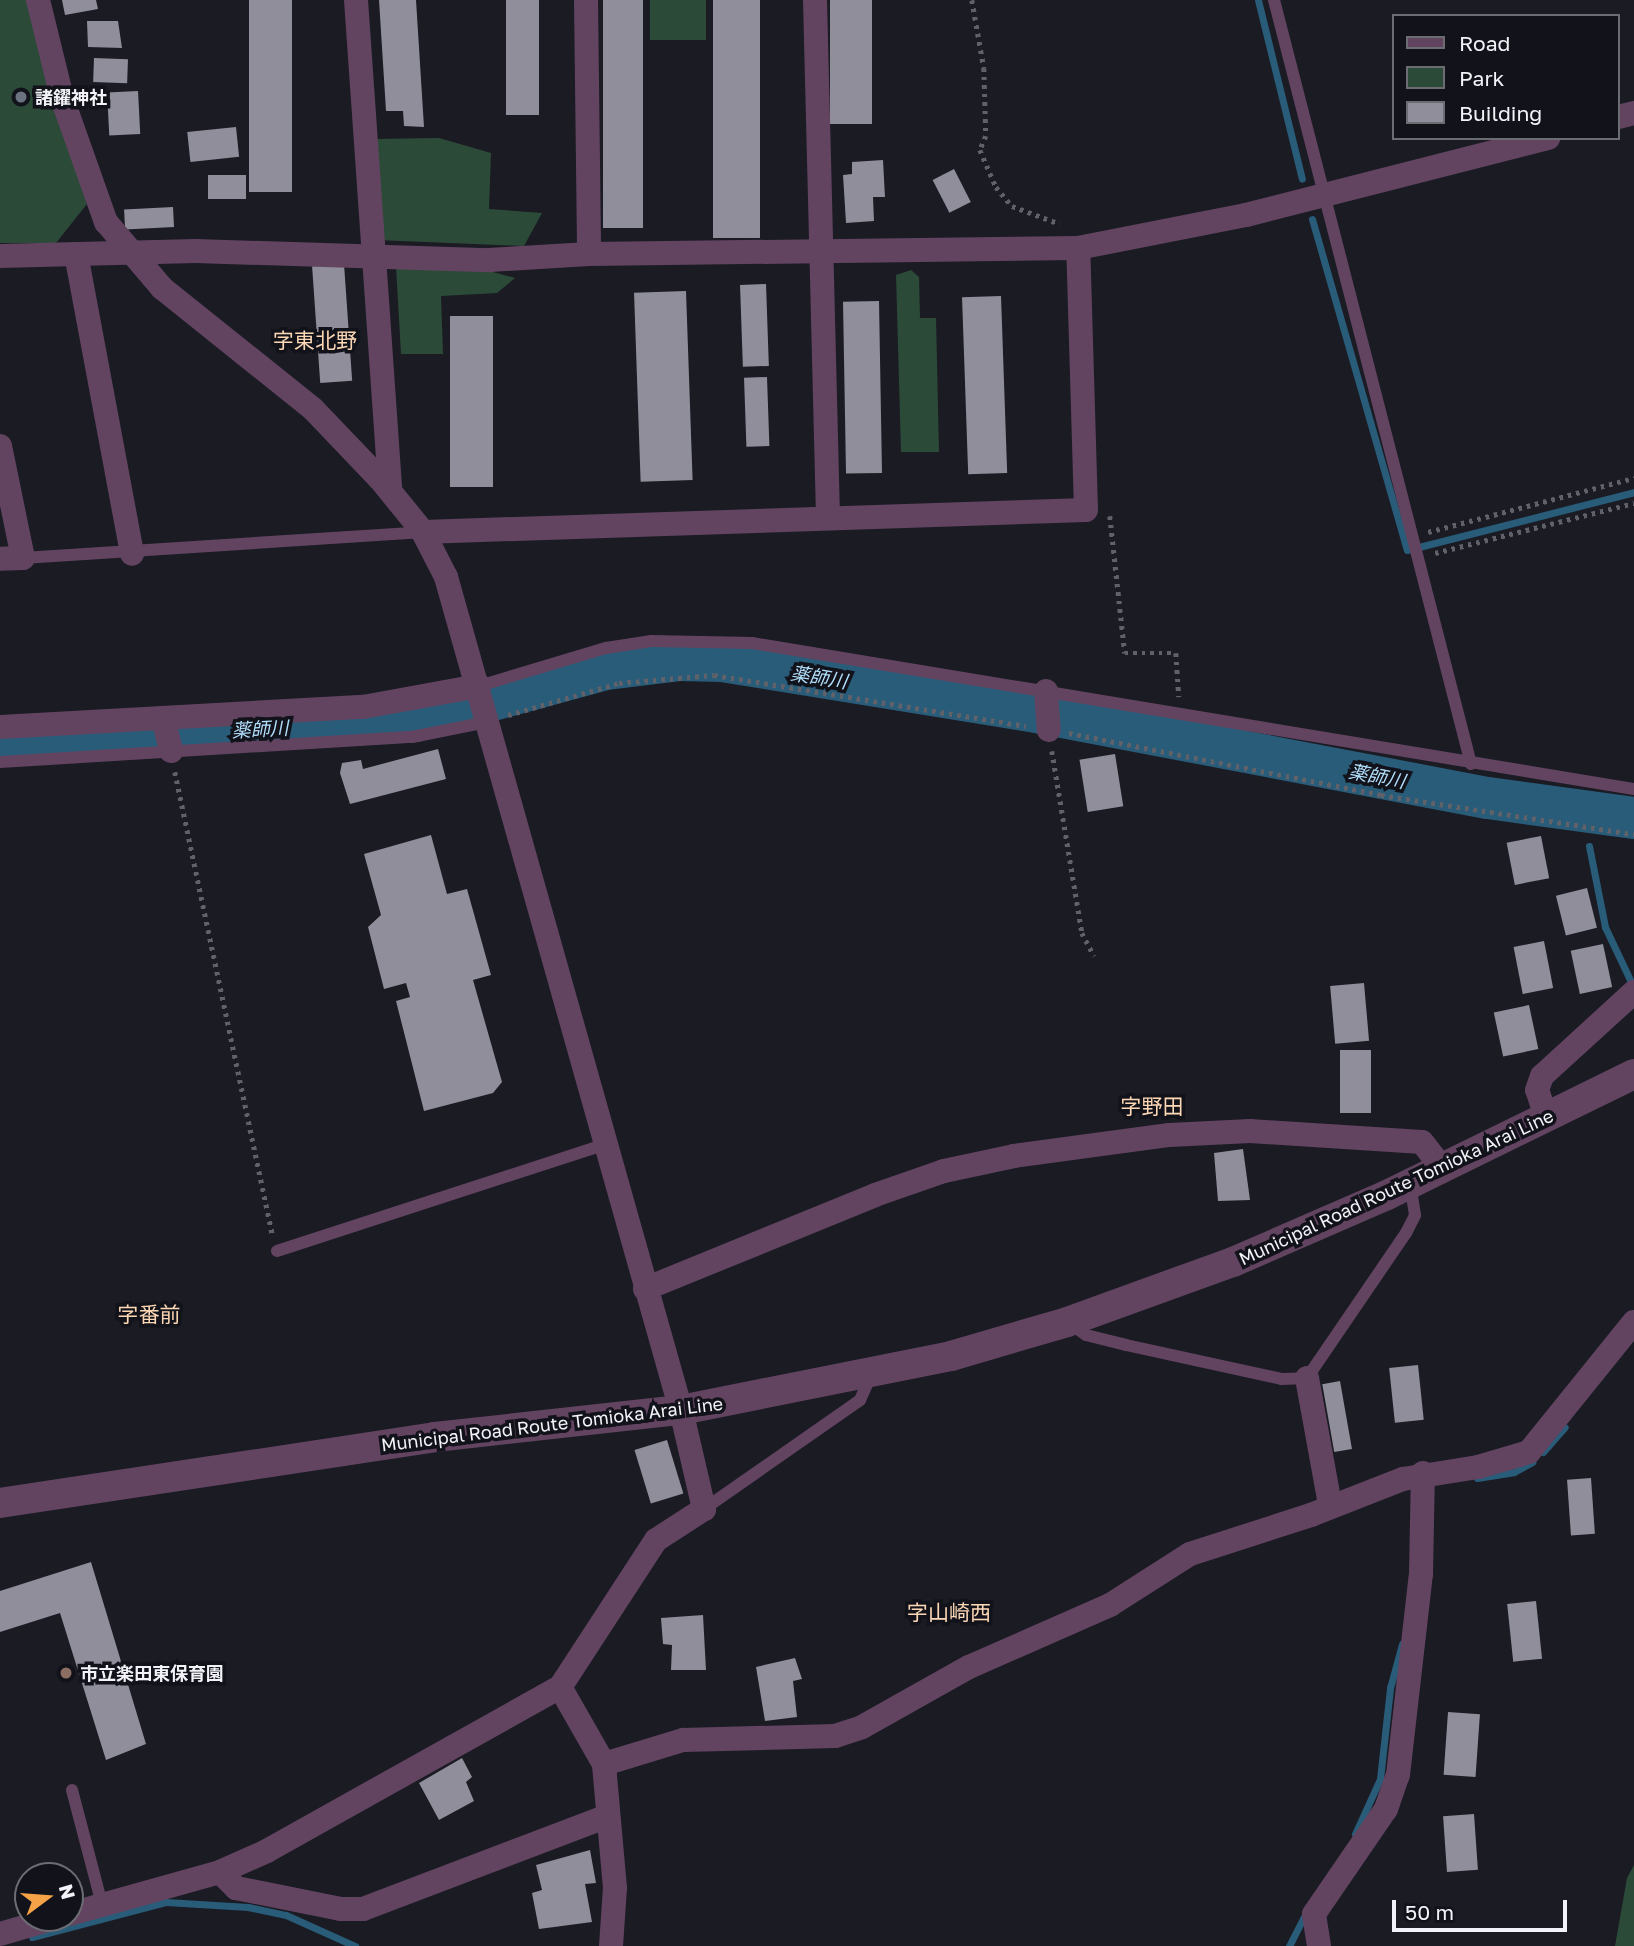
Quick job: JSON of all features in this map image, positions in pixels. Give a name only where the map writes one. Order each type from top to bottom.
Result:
[{"type":"street","points":[[38,0],[88,182],[106,222],[162,288],[313,409],[390,491],[423,533],[446,577],[479,686],[603,1145],[681,1410],[704,1509],[656,1540],[560,1687],[220,1872],[84,1910]]},
{"type":"street","points":[[356,0],[370,254],[390,491]]},
{"type":"street","points":[[586,0],[589,254]]},
{"type":"street","points":[[816,0],[828,517]]},
{"type":"street","points":[[0,256],[130,253],[370,254],[489,260],[589,254],[822,254],[1074,238],[1326,195],[1540,140]]},
{"type":"street","points":[[423,533],[1086,510],[1074,238]]},
{"type":"street","points":[[76,254],[132,554]]},
{"type":"street","points":[[0,446],[12,558]]},
{"type":"street","points":[[0,727],[376,706],[479,686]]},
{"type":"street","points":[[1046,691],[1049,730]]},
{"type":"street","points":[[163,718],[171,751]]},
{"type":"street","points":[[1546,1117],[1537,1090],[1542,1076],[1634,992]]},
{"type":"street","name":"Municipal Road Route Tomioka Arai Line","points":[[0,1503],[435,1437],[681,1410],[871,1375],[1067,1322],[1233,1262],[1442,1168],[1634,1074]]},
{"type":"street","points":[[645,1289],[909,1183],[1014,1156],[1170,1135],[1250,1131],[1422,1142],[1442,1168]]},
{"type":"street","points":[[604,1764],[683,1740],[835,1735],[862,1727],[969,1667],[1110,1605],[1190,1554],[1423,1473],[1478,1467],[1529,1452],[1634,1322]]},
{"type":"street","points":[[1307,1378],[1330,1505]]},
{"type":"street","points":[[1319,1946],[1314,1914],[1386,1809],[1398,1775],[1421,1574],[1423,1473]]},
{"type":"street","points":[[560,1687],[604,1764],[605,1817],[615,1888],[611,1946]]},
{"type":"street","points":[[220,1872],[236,1888],[341,1909],[363,1909],[605,1817]]},
{"type":"lane","points":[[1274,0],[1415,538],[1471,764]]},
{"type":"lane","points":[[12,558],[132,554],[423,533]]},
{"type":"lane","points":[[479,686],[606,648],[702,640],[842,655],[1181,715],[1634,789]]},
{"type":"lane","points":[[0,762],[412,737],[487,722]]},
{"type":"lane","points":[[276,1251],[603,1145]]},
{"type":"lane","points":[[1067,1322],[1086,1335],[1126,1345],[1282,1379],[1307,1378],[1406,1233],[1415,1215],[1410,1183]]},
{"type":"lane","points":[[704,1509],[860,1400],[871,1375]]},
{"type":"lane","points":[[72,1790],[102,1905]]},
{"type":"path","points":[[972,0],[984,68],[986,136],[980,150],[996,187],[1012,206],[1074,238]]},
{"type":"path","points":[[1415,538],[1634,478]]},
{"type":"path","points":[[1086,501],[1102,503],[1110,511],[1125,653],[1176,653],[1181,715]]},
{"type":"path","points":[[1419,557],[1634,503]]},
{"type":"path","points":[[1049,730],[1082,933],[1094,956]]},
{"type":"path","points":[[171,751],[276,1251]]},
{"type":"green space","name":"諸鑃神社","points":[[0,0],[27,0],[87,204],[56,243],[0,243]]},
{"type":"green space","points":[[650,0],[706,0],[706,40],[650,40]]},
{"type":"green space","points":[[439,138],[491,153],[489,209],[542,213],[524,246],[377,240],[374,139]]},
{"type":"green space","points":[[396,267],[482,269],[515,278],[497,293],[441,296],[443,354],[401,354]]},
{"type":"green space","points":[[911,270],[919,277],[920,318],[936,318],[939,452],[901,452],[896,275]]},
{"type":"green space","points":[[1634,1865],[1634,1946],[1615,1946],[1627,1878]]},
{"type":"building","points":[[62,0],[96,0],[98,9],[65,15]]},
{"type":"building","points":[[249,0],[292,0],[292,192],[249,192]]},
{"type":"building","points":[[379,0],[416,0],[424,127],[404,126],[403,111],[386,111]]},
{"type":"building","points":[[506,0],[539,0],[539,115],[506,115]]},
{"type":"building","points":[[603,0],[643,0],[643,228],[603,228]]},
{"type":"building","points":[[713,0],[760,0],[760,238],[713,238]]},
{"type":"building","points":[[830,0],[872,0],[872,124],[830,124]]},
{"type":"building","points":[[87,21],[118,21],[122,48],[88,47]]},
{"type":"building","points":[[94,58],[128,59],[127,83],[93,82]]},
{"type":"building","points":[[138,91],[140,134],[109,136],[107,93]]},
{"type":"building","points":[[236,127],[239,157],[190,162],[187,132]]},
{"type":"building","points":[[883,160],[885,197],[873,197],[874,221],[846,223],[843,175],[852,174],[852,162]]},
{"type":"building","points":[[954,169],[971,202],[949,213],[933,180]]},
{"type":"building","points":[[208,175],[246,175],[246,199],[208,199]]},
{"type":"building","points":[[173,207],[174,227],[125,230],[124,210]]},
{"type":"building","points":[[344,264],[352,381],[320,383],[312,266]]},
{"type":"building","points":[[766,284],[769,366],[743,367],[740,285]]},
{"type":"building","points":[[686,291],[693,480],[641,482],[634,293]]},
{"type":"building","points":[[1001,296],[1007,473],[968,474],[962,297]]},
{"type":"building","points":[[879,301],[882,473],[846,474],[843,302]]},
{"type":"building","points":[[450,316],[493,316],[493,487],[450,487]]},
{"type":"building","points":[[767,377],[769,446],[746,447],[744,378]]},
{"type":"building","points":[[438,749],[446,779],[350,804],[340,773],[342,763],[361,760],[363,769]]},
{"type":"building","points":[[1115,754],[1123,806],[1088,812],[1079,760]]},
{"type":"building","points":[[431,835],[447,894],[467,889],[491,975],[473,980],[502,1082],[493,1093],[424,1111],[396,1001],[410,997],[406,983],[384,989],[368,927],[381,915],[364,854]]},
{"type":"building","points":[[1541,836],[1549,878],[1515,885],[1507,843]]},
{"type":"building","points":[[1587,888],[1597,928],[1566,936],[1556,896]]},
{"type":"building","points":[[1544,941],[1553,988],[1523,994],[1514,947]]},
{"type":"building","points":[[1603,944],[1612,987],[1580,994],[1571,951]]},
{"type":"building","points":[[1364,983],[1369,1041],[1335,1044],[1330,986]]},
{"type":"building","points":[[1529,1005],[1538,1049],[1503,1057],[1494,1012]]},
{"type":"building","points":[[1340,1050],[1371,1050],[1371,1113],[1340,1113]]},
{"type":"building","points":[[1243,1149],[1250,1200],[1218,1201],[1214,1153]]},
{"type":"building","points":[[1418,1365],[1424,1420],[1395,1423],[1389,1368]]},
{"type":"building","points":[[1340,1381],[1352,1449],[1334,1452],[1322,1384]]},
{"type":"building","points":[[667,1440],[683,1494],[651,1503],[634,1450]]},
{"type":"building","points":[[1591,1478],[1595,1534],[1571,1536],[1567,1480]]},
{"type":"building","points":[[91,1562],[146,1744],[106,1760],[60,1613],[0,1632],[0,1591]]},
{"type":"building","points":[[1536,1601],[1542,1659],[1513,1662],[1507,1604]]},
{"type":"building","points":[[703,1615],[706,1670],[671,1670],[672,1645],[663,1644],[661,1618]]},
{"type":"building","points":[[795,1658],[802,1679],[793,1681],[797,1717],[765,1721],[756,1667]]},
{"type":"building","points":[[1448,1712],[1480,1714],[1476,1777],[1444,1775]]},
{"type":"building","points":[[462,1758],[472,1777],[466,1782],[474,1801],[439,1820],[419,1783]]},
{"type":"building","points":[[1474,1814],[1478,1870],[1447,1872],[1443,1816]]},
{"type":"building","points":[[590,1850],[596,1883],[585,1884],[592,1922],[539,1929],[532,1893],[542,1890],[536,1865]]},
{"type":"waterway","points":[[1258,0],[1302,179]]},
{"type":"waterway","points":[[1312,219],[1407,550],[1634,492]]},
{"type":"waterway","name":"薬師川","points":[[0,745],[415,721],[607,669],[680,660],[722,661],[1026,710],[1488,798],[1634,818]]},
{"type":"waterway","name":"薬師川","points":[[1591,821],[1592,811]]},
{"type":"waterway","points":[[1589,846],[1605,927],[1630,980]]},
{"type":"waterway","points":[[1543,1452],[1565,1427]]},
{"type":"waterway","points":[[1477,1478],[1514,1472],[1532,1462]]},
{"type":"waterway","points":[[1355,1834],[1380,1779],[1390,1688],[1402,1644]]},
{"type":"waterway","points":[[32,1937],[166,1902],[248,1907],[286,1915],[355,1946]]},
{"type":"waterway","points":[[1289,1946],[1306,1913]]},
{"type":"place","name":"諸鑃神社","points":[[21,97]]},
{"type":"place","name":"市立楽田東保育園","points":[[66,1673]]},
{"type":"district","name":"字東北野","points":[[315,340]]},
{"type":"district","name":"字野田","points":[[1152,1106]]},
{"type":"district","name":"字番前","points":[[149,1314]]},
{"type":"district","name":"字山崎西","points":[[949,1612]]}]
